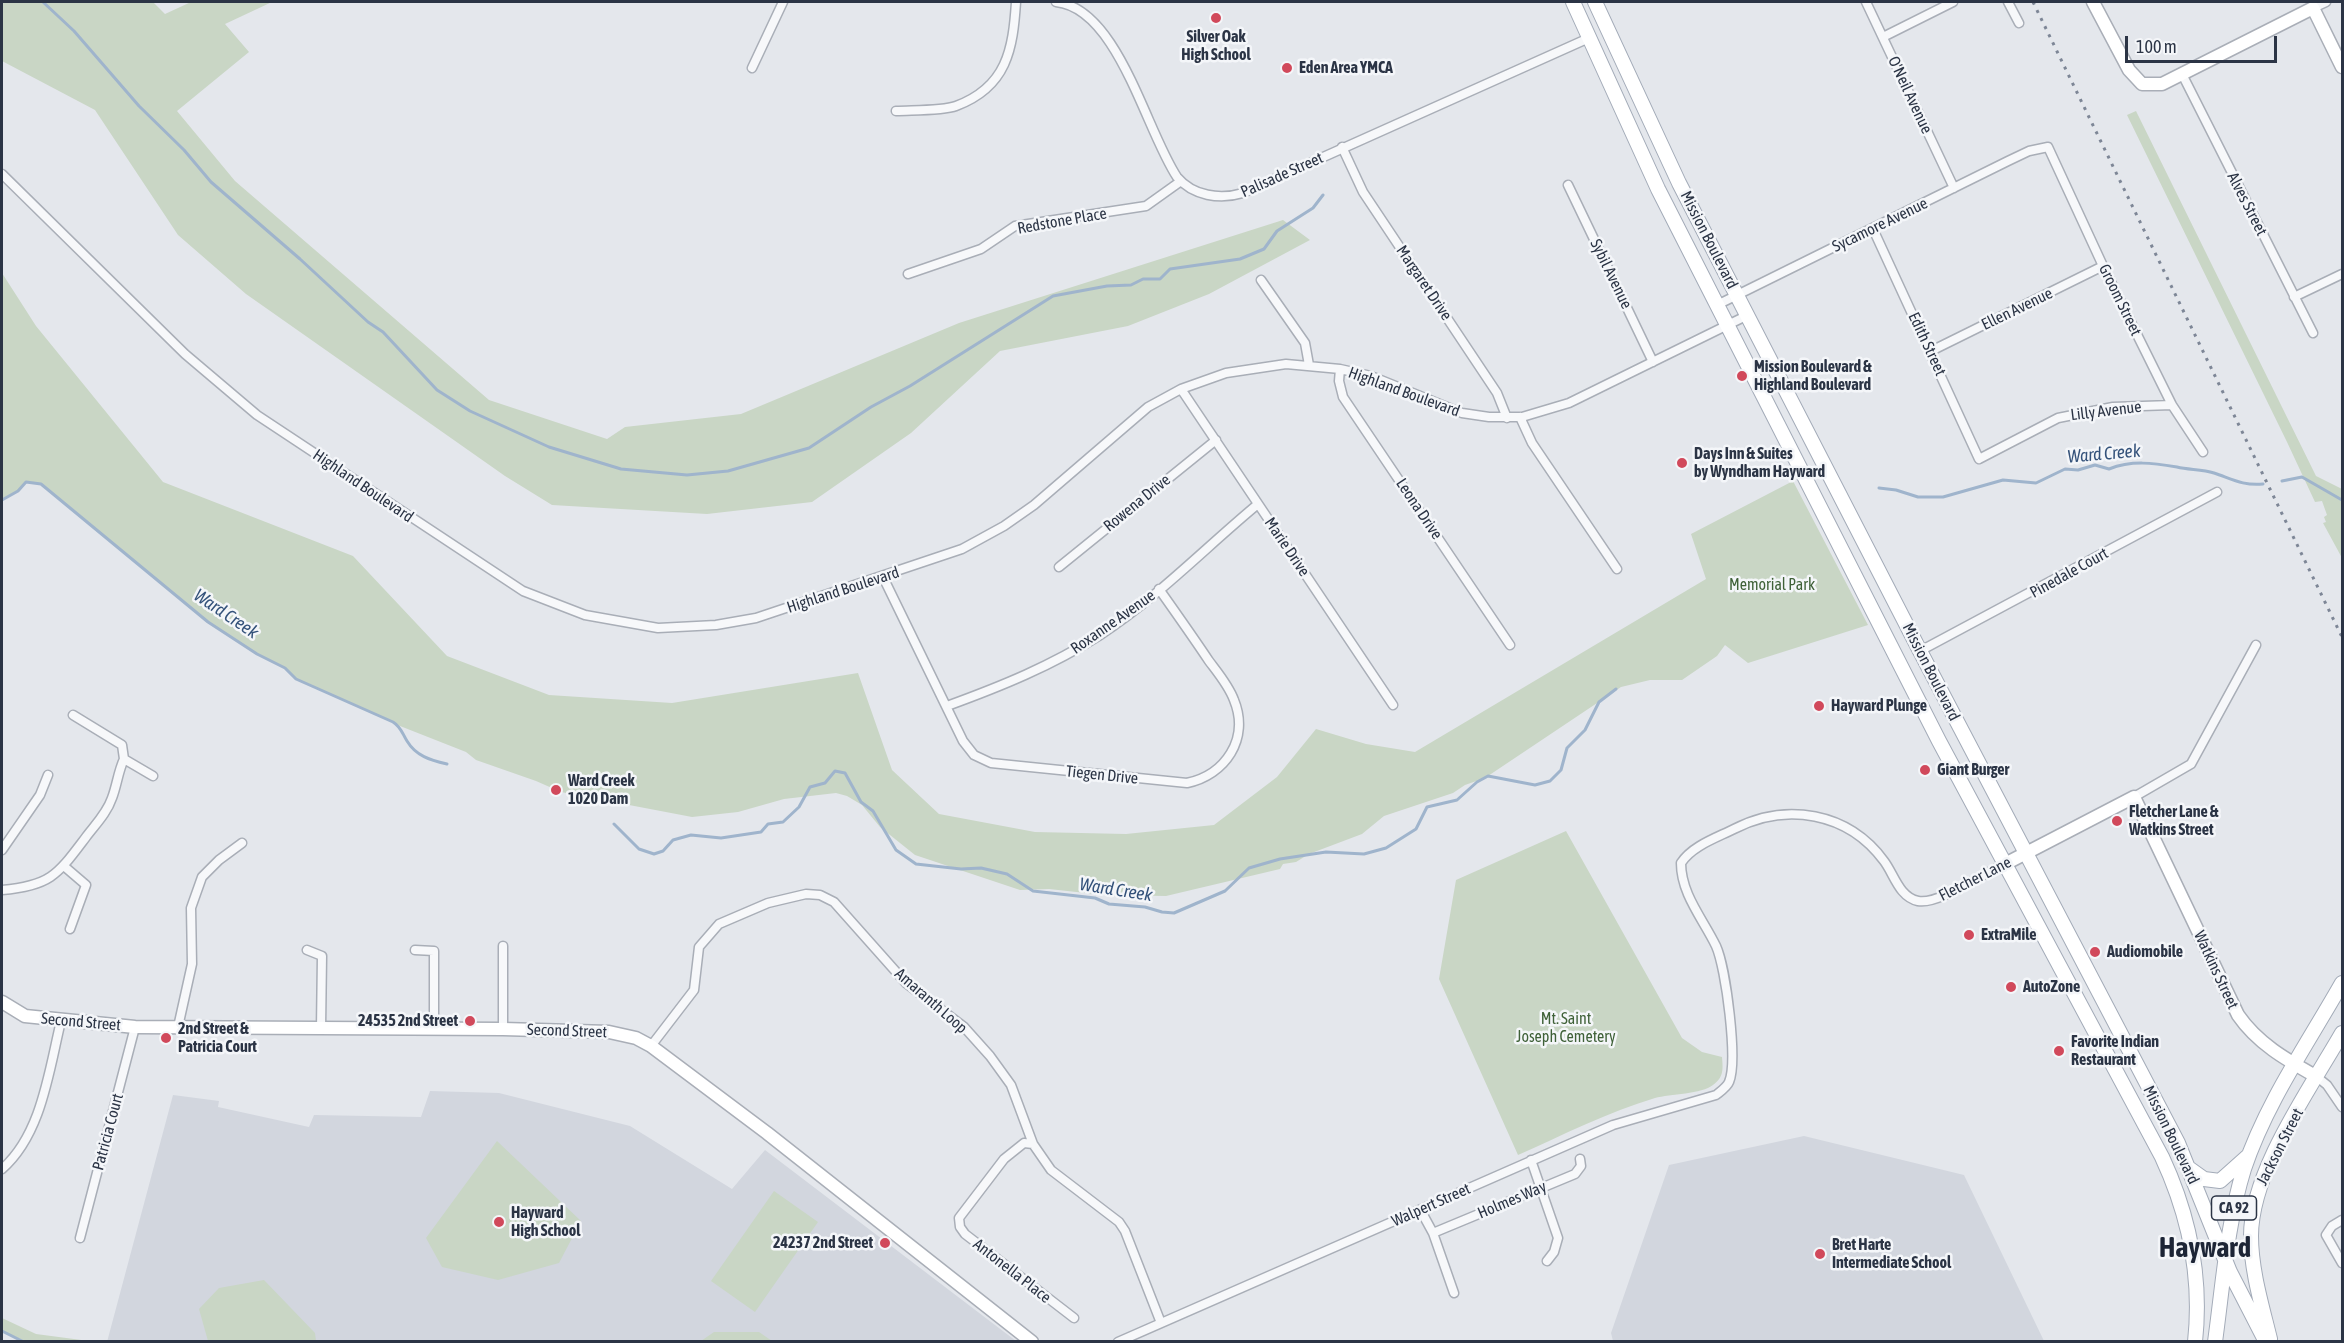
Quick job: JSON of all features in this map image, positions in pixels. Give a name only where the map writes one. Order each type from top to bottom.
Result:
[{"type":"main road","name":"Mission Boulevard","points":[[1573,2],[1659,189],[1939,741],[2162,1157],[2181,1203],[2192,1245],[2197,1301],[2195,1341]]},
{"type":"main road","name":"Mission Boulevard","points":[[1595,2],[1679,183],[2189,1168],[2226,1262],[2268,1341]]},
{"type":"main road","name":"Jackson Street","points":[[2216,1341],[2236,1202],[2250,1155],[2262,1125],[2343,982]]},
{"type":"main road","name":"Jackson Street","points":[[2268,1341],[2252,1256],[2253,1210],[2266,1169],[2343,1033]]},
{"type":"main road","points":[[2189,1168],[2204,1179],[2220,1181],[2250,1155]]},
{"type":"street","points":[[752,68],[783,2]]},
{"type":"street","points":[[896,111],[955,107],[981,92],[1004,69],[1010,53],[1016,2]]},
{"type":"street","points":[[1056,2],[1070,3],[1111,40],[1170,164],[1181,181]]},
{"type":"street","name":"O'Neil Avenue","points":[[1868,2],[1954,188]]},
{"type":"street","points":[[1883,37],[1953,2]]},
{"type":"street","points":[[2008,2],[2019,23]]},
{"type":"street","points":[[2093,2],[2134,79],[2142,84],[2162,84],[2326,2]]},
{"type":"street","points":[[2313,9],[2343,68]]},
{"type":"street","name":"Palisade Street","points":[[1181,181],[1209,196],[1234,196],[1589,38]]},
{"type":"street","name":"Alves Street","points":[[2182,74],[2313,333]]},
{"type":"street","name":"Margaret Drive","points":[[1342,147],[1363,192],[1497,393],[1507,418]]},
{"type":"street","name":"Sycamore Avenue","points":[[1717,305],[1954,188],[2044,147]]},
{"type":"street","name":"Groom Street","points":[[2044,147],[2048,147],[2053,154],[2103,266],[2172,405],[2203,452]]},
{"type":"street","name":"Highland Boulevard","points":[[2,174],[185,354],[222,387],[276,428],[492,572],[544,601],[585,615],[626,624],[695,627],[756,618],[945,556],[1004,526],[1065,480],[1139,414],[1181,389],[1205,379],[1247,368],[1309,365],[1371,376],[1462,413],[1507,418],[1520,417],[1569,403],[1748,315]]},
{"type":"street","name":"Redstone Place","points":[[908,274],[981,249],[1015,226],[1146,206],[1181,181]]},
{"type":"street","name":"Sybil Avenue","points":[[1568,185],[1653,362]]},
{"type":"street","name":"Edith Street","points":[[1873,229],[1979,459]]},
{"type":"street","name":"Ellen Avenue","points":[[1931,351],[2103,266]]},
{"type":"street","points":[[2294,297],[2343,274]]},
{"type":"street","points":[[1262,280],[1305,343],[1309,365]]},
{"type":"street","name":"Leona Drive","points":[[1340,369],[1339,387],[1343,397],[1510,645]]},
{"type":"street","name":"Marie Drive","points":[[1181,389],[1392,705]]},
{"type":"street","name":"Lilly Avenue","points":[[1979,459],[2058,418],[2113,407],[2172,405]]},
{"type":"street","points":[[1520,417],[1532,442],[1617,568]]},
{"type":"street","name":"Rowena Drive","points":[[1059,567],[1216,440]]},
{"type":"street","name":"Pinedale Court","points":[[1920,651],[2217,492]]},
{"type":"street","name":"Roxanne Avenue","points":[[947,706],[993,691],[1051,663],[1101,634],[1159,589],[1258,504]]},
{"type":"street","name":"Tiegen Drive","points":[[884,577],[966,746],[979,758],[991,763],[1186,783],[1210,775],[1225,763],[1235,747],[1239,729],[1237,707],[1230,691],[1159,589]]},
{"type":"street","name":"Fletcher Lane","points":[[1733,1065],[1724,971],[1716,947],[1681,880],[1681,863],[1692,851],[1759,818],[1791,813],[1826,819],[1860,836],[1872,845],[1903,893],[1919,901],[1936,899],[2191,764],[2256,645]]},
{"type":"street","points":[[2,890],[40,884],[65,867],[102,817],[112,798],[116,777],[124,759],[122,745],[73,715]]},
{"type":"street","points":[[124,759],[153,776]]},
{"type":"street","points":[[2,850],[40,795],[48,775]]},
{"type":"street","name":"Watkins Street","points":[[2134,796],[2238,1015],[2249,1032],[2265,1046],[2317,1077],[2327,1085],[2343,1107]]},
{"type":"street","points":[[178,1027],[192,964],[191,908],[202,877],[219,860],[242,843]]},
{"type":"street","points":[[65,867],[86,885],[70,929]]},
{"type":"street","name":"Amaranth Loop","points":[[651,1046],[694,990],[698,982],[699,947],[719,924],[768,903],[806,894],[820,895],[834,902],[906,983],[964,1027],[990,1056],[1011,1085],[1033,1144],[1051,1170],[1119,1222],[1137,1259],[1161,1323]]},
{"type":"street","points":[[503,946],[503,1029]]},
{"type":"street","points":[[307,950],[322,956],[321,1028]]},
{"type":"street","points":[[415,950],[434,951],[434,1028]]},
{"type":"street","name":"Second Street","points":[[2,1002],[25,1016],[135,1027],[503,1029],[609,1032],[636,1038],[651,1046],[767,1133],[1032,1341]]},
{"type":"street","points":[[2,1169],[25,1142],[34,1122],[61,1021]]},
{"type":"street","name":"Patricia Court","points":[[80,1238],[135,1027]]},
{"type":"street","name":"Walpert Street","points":[[1118,1341],[1421,1211],[1531,1160],[1623,1121],[1716,1095],[1729,1084],[1733,1065]]},
{"type":"street","name":"Antonella Place","points":[[1033,1144],[1024,1143],[1004,1160],[959,1218],[960,1227],[965,1234],[1074,1318]]},
{"type":"street","name":"Holmes Way","points":[[1433,1233],[1575,1174],[1581,1166],[1580,1159]]},
{"type":"street","points":[[1531,1160],[1558,1238],[1554,1252],[1547,1261]]},
{"type":"street","points":[[1421,1211],[1433,1233],[1454,1293]]},
{"type":"street","points":[[2343,1220],[2332,1226],[2326,1235],[2343,1263]]},
{"type":"shaded area","name":"Hayward High School","points":[[430,1091],[499,1093],[630,1126],[732,1189],[765,1150],[1016,1341],[107,1342],[173,1095],[219,1101],[218,1107],[309,1127],[314,1115],[421,1117]]},
{"type":"shaded area","name":"Bret Harte Intermediate School","points":[[1804,1136],[1964,1175],[2044,1341],[1613,1341],[1611,1333],[1669,1165]]},
{"type":"green space","points":[[2,2],[153,2],[165,14],[191,2],[272,2],[225,24],[249,52],[177,111],[235,181],[489,400],[607,439],[625,427],[741,414],[959,323],[1283,220],[1310,240],[1209,294],[1128,326],[1000,351],[911,433],[812,502],[707,514],[552,505],[505,476],[246,294],[178,235],[95,110],[2,61]]},
{"type":"green space","points":[[2136,111],[2316,476],[2342,489],[2342,558],[2323,523],[2326,522],[2324,517],[2327,515],[2322,501],[2315,502],[2127,115]]},
{"type":"green space","name":"Memorial Park","points":[[2,273],[36,326],[163,482],[353,556],[447,656],[549,695],[672,703],[858,673],[892,770],[939,814],[1035,832],[1126,834],[1214,825],[1277,777],[1316,729],[1366,744],[1415,752],[1706,579],[1691,534],[1793,481],[1868,625],[1748,663],[1725,645],[1717,656],[1682,680],[1650,680],[1621,687],[1485,778],[1465,785],[1453,793],[1384,816],[1362,834],[1309,854],[1296,862],[1283,864],[1280,869],[1166,896],[1104,895],[1049,889],[1020,890],[915,855],[880,827],[862,805],[847,796],[836,793],[784,799],[738,812],[692,817],[561,792],[476,760],[466,752],[400,726],[296,679],[285,668],[257,654],[202,617],[41,484],[26,482],[18,491],[2,500]]},
{"type":"green space","name":"Mt. Saint Joseph Cemetery","points":[[1566,831],[1682,1038],[1702,1052],[1722,1057],[1722,1072],[1717,1082],[1708,1088],[1655,1098],[1637,1104],[1518,1155],[1439,979],[1456,880]]},
{"type":"green space","points":[[497,1141],[581,1221],[559,1263],[498,1280],[442,1267],[426,1238]]},
{"type":"green space","points":[[774,1191],[818,1222],[755,1312],[711,1281]]},
{"type":"green space","points":[[264,1280],[315,1333],[316,1341],[208,1341],[199,1309],[219,1288]]},
{"type":"green space","points":[[2,1318],[36,1334],[89,1341],[25,1341],[2,1331]]},
{"type":"green space","points":[[714,1332],[759,1332],[772,1341],[701,1341]]},
{"type":"waterway","points":[[43,2],[74,31],[139,106],[184,150],[211,182],[368,322],[383,332],[437,390],[470,411],[549,447],[621,469],[687,475],[728,471],[809,448],[871,407],[910,386],[1053,296],[1107,286],[1131,285],[1143,279],[1160,279],[1170,269],[1240,259],[1264,249],[1277,231],[1313,208],[1323,195]]},
{"type":"waterway","name":"Ward Creek","points":[[1879,488],[1896,490],[1918,497],[1943,497],[2003,480],[2036,483],[2065,469],[2078,470],[2095,465],[2109,469],[2126,464],[2143,463],[2205,471],[2243,483],[2263,484]]},
{"type":"waterway","name":"Ward Creek","points":[[2282,481],[2302,477],[2342,500]]},
{"type":"waterway","name":"Ward Creek","points":[[2,500],[18,491],[26,482],[41,484],[208,622],[257,654],[285,668],[296,679],[393,722],[419,754],[447,764]]},
{"type":"waterway","name":"Ward Creek","points":[[614,824],[639,849],[654,854],[663,851],[673,840],[691,835],[721,838],[761,832],[768,824],[783,822],[799,807],[810,787],[825,783],[835,771],[845,773],[861,802],[873,811],[896,850],[916,864],[961,869],[981,868],[1007,874],[1033,891],[1095,898],[1109,904],[1145,907],[1174,913],[1225,891],[1249,868],[1280,859],[1326,852],[1364,854],[1386,848],[1416,829],[1427,807],[1457,800],[1477,782],[1488,776],[1535,785],[1550,781],[1561,770],[1567,748],[1585,730],[1599,702],[1616,689]]},
{"type":"waterway","points":[[2,1331],[24,1342]]},
{"type":"railway","points":[[2033,2],[2342,637]]},
{"type":"place","name":"Silver Oak High School","points":[[1216,18]]},
{"type":"place","name":"Eden Area YMCA","points":[[1287,68]]},
{"type":"place","name":"Mission Boulevard & Highland Boulevard","points":[[1742,376]]},
{"type":"place","name":"Days Inn & Suites by Wyndham Hayward","points":[[1682,463]]},
{"type":"place","name":"Hayward Plunge","points":[[1819,706]]},
{"type":"place","name":"Giant Burger","points":[[1925,770]]},
{"type":"place","name":"Ward Creek 1020 Dam","points":[[556,790]]},
{"type":"place","name":"Fletcher Lane & Watkins Street","points":[[2117,821]]},
{"type":"place","name":"ExtraMile","points":[[1969,935]]},
{"type":"place","name":"Audiomobile","points":[[2095,952]]},
{"type":"place","name":"AutoZone","points":[[2011,987]]},
{"type":"place","name":"24535 2nd Street","points":[[470,1021]]},
{"type":"place","name":"2nd Street & Patricia Court","points":[[166,1038]]},
{"type":"place","name":"Favorite Indian Restaurant","points":[[2059,1051]]},
{"type":"place","name":"Hayward High School","points":[[499,1222]]},
{"type":"place","name":"24237 2nd Street","points":[[885,1243]]},
{"type":"place","name":"Bret Harte Intermediate School","points":[[1820,1254]]},
{"type":"district","name":"Hayward","points":[[2205,1248]]}]
